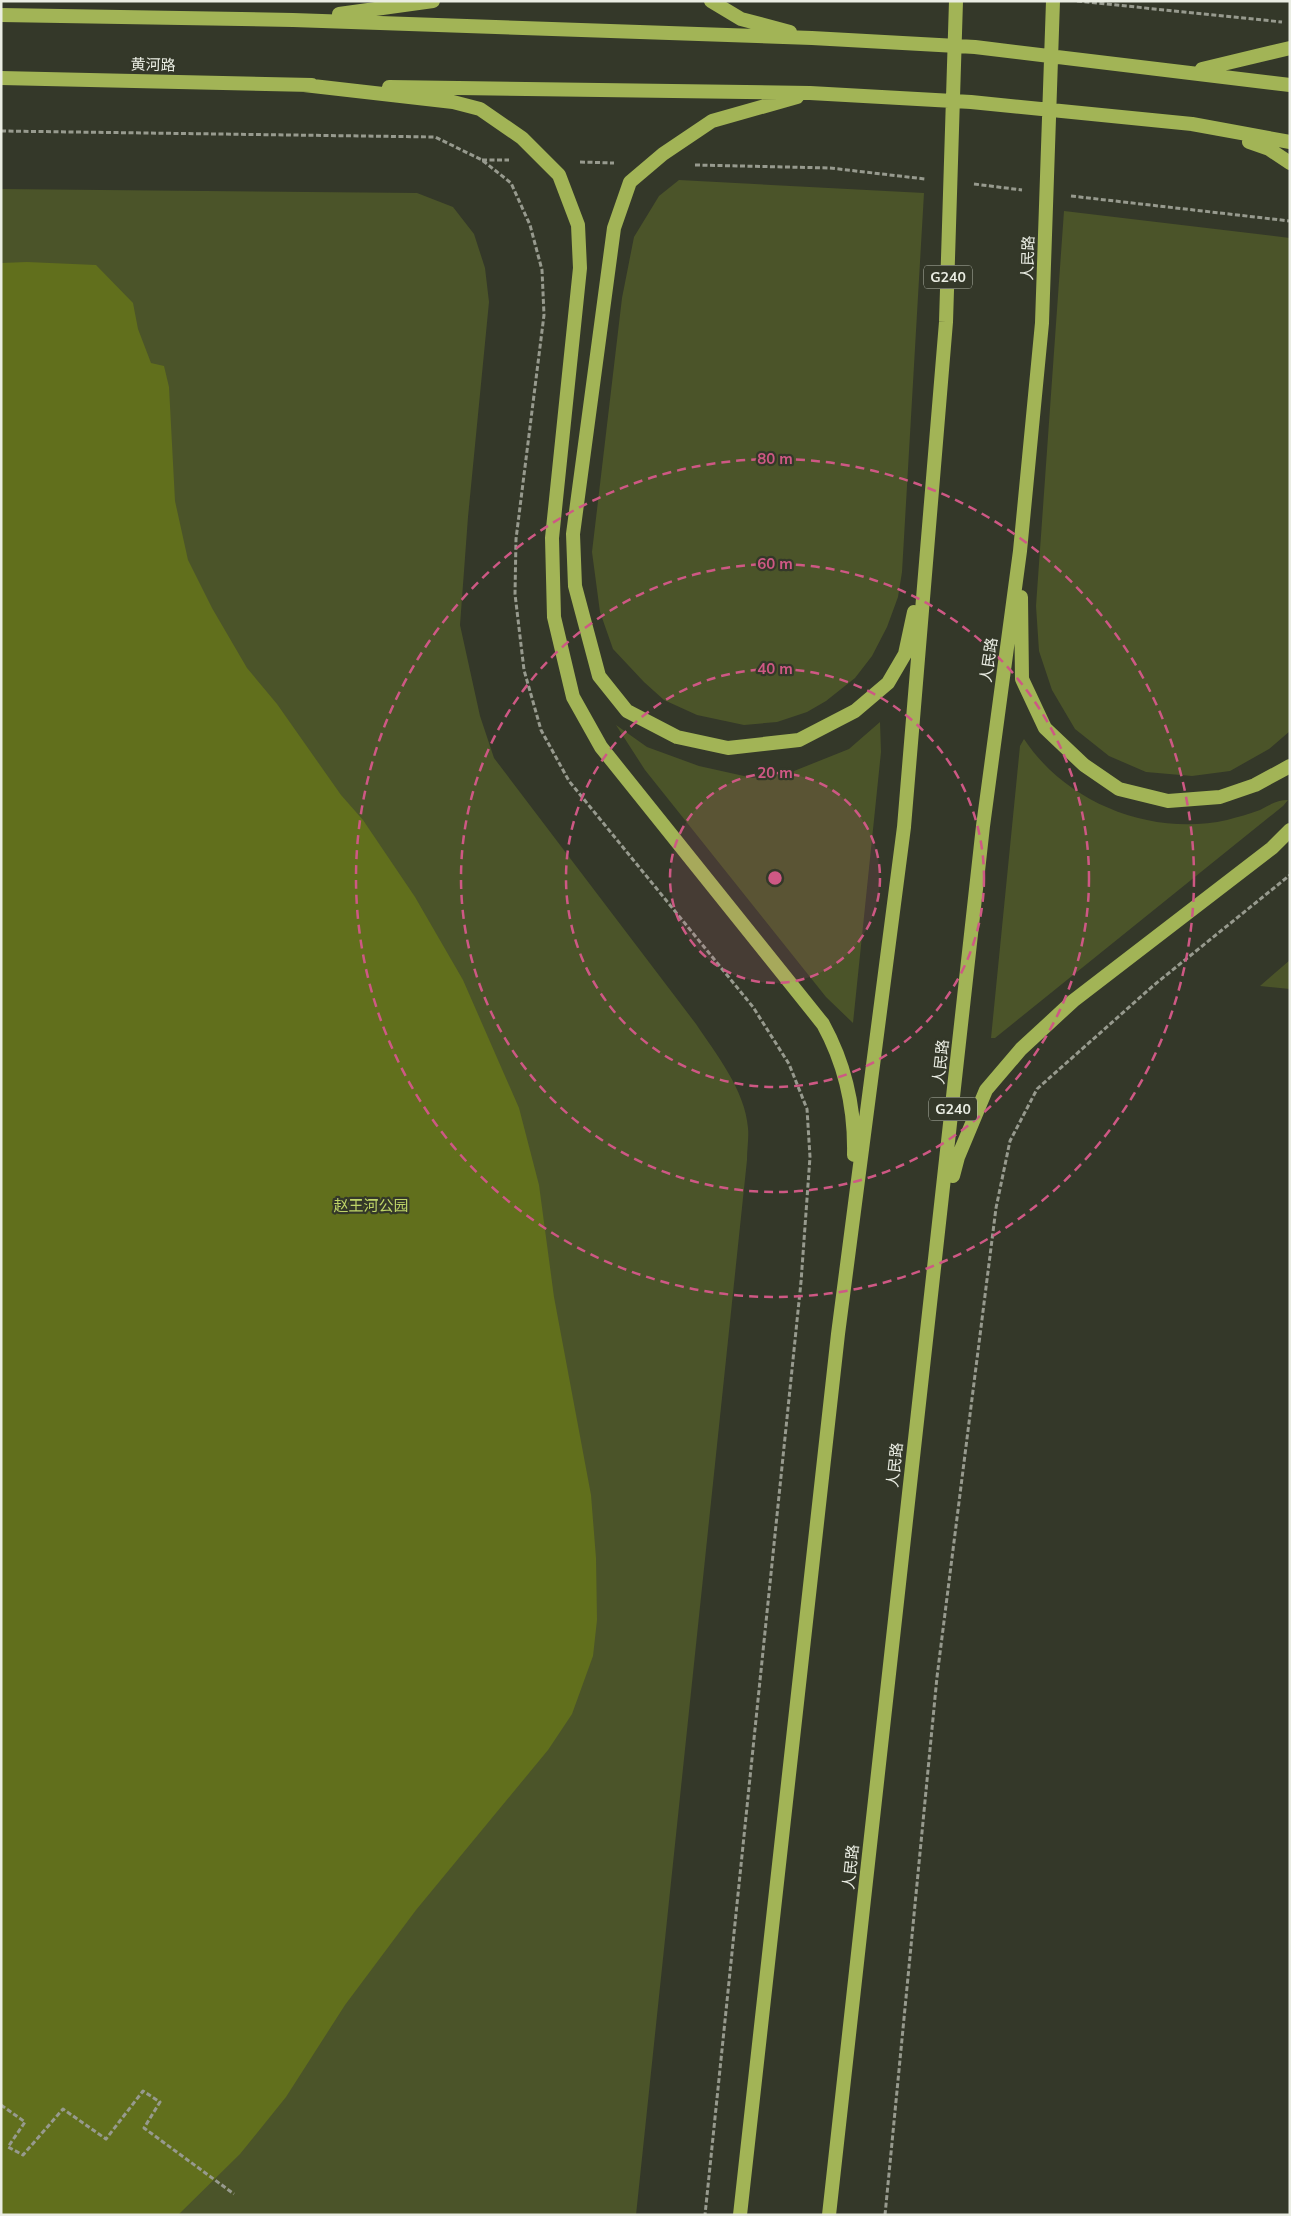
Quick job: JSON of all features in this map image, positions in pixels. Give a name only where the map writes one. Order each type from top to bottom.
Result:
[{"type":"highway","points":[[293,20],[433,1]]},
{"type":"highway","points":[[711,1],[741,18],[812,38]]},
{"type":"highway","name":"G240","points":[[740,2215],[838,1334],[904,827],[946,322],[956,1]]},
{"type":"highway","name":"人民路","points":[[829,2215],[922,1364],[941,1220],[983,826],[1020,551],[1042,323],[1053,1]]},
{"type":"highway","points":[[1,15],[293,20],[812,38],[975,47],[1191,71],[1290,85]]},
{"type":"highway","points":[[1191,71],[1290,48]]},
{"type":"highway","name":"黄河路","points":[[1,78],[304,85]]},
{"type":"highway","points":[[304,85],[810,93],[970,102],[1192,124],[1290,142]]},
{"type":"highway","points":[[304,85],[453,102],[480,109],[522,138],[558,175],[578,225],[580,268],[552,538],[554,617],[573,697],[601,747],[823,1024],[835,1045],[843,1071],[852,1120],[854,1140],[853,1219]]},
{"type":"highway","points":[[810,93],[712,121],[663,154],[630,182],[614,228],[573,534],[575,586],[600,676],[627,711],[677,737],[728,748],[799,740],[855,711],[888,683],[905,654],[927,552]]},
{"type":"highway","points":[[1192,124],[1269,149],[1290,163]]},
{"type":"highway","points":[[1020,551],[1022,679],[1045,728],[1084,765],[1119,788],[1168,801],[1220,797],[1255,785],[1290,766]]},
{"type":"highway","points":[[941,1220],[958,1157],[986,1090],[1021,1049],[1073,1001],[1272,848],[1290,830]]},
{"type":"path","points":[[1077,1],[1290,23]]},
{"type":"path","points":[[1,131],[435,137],[482,160],[511,183],[530,225],[542,270],[544,315],[516,539],[515,594],[524,670],[541,730],[568,781],[753,1007],[789,1064],[807,1109],[810,1157],[802,1272],[705,2215]]},
{"type":"path","points":[[482,160],[512,160]]},
{"type":"path","points":[[571,162],[621,163]]},
{"type":"path","points":[[690,164],[830,168],[928,179]]},
{"type":"path","points":[[967,184],[1025,190]]},
{"type":"path","points":[[1064,195],[1290,221]]},
{"type":"path","points":[[885,2215],[938,1667],[996,1208],[1010,1141],[1037,1089],[1154,985],[1290,875]]},
{"type":"path","points":[[1,2105],[25,2122],[8,2147],[23,2155],[63,2109],[106,2139],[143,2091],[160,2102],[144,2128],[234,2194]]},
{"type":"green space","points":[[679,180],[924,193],[902,572],[898,597],[887,627],[872,656],[855,678],[826,701],[807,712],[777,722],[744,725],[697,715],[664,700],[613,649],[600,612],[592,552],[622,298],[634,237],[659,196]]},
{"type":"green space","name":"赵王河公园","points":[[1,189],[417,193],[453,207],[474,234],[485,268],[489,302],[468,517],[460,625],[480,716],[494,758],[696,1024],[720,1060],[736,1086],[746,1114],[748,1128],[747,1160],[636,2215],[1,2215]]},
{"type":"green space","points":[[1064,211],[1290,238],[1290,731],[1269,749],[1230,771],[1192,776],[1146,772],[1109,756],[1075,729],[1052,690],[1039,651],[1036,606]]},
{"type":"green space","points":[[880,722],[881,752],[853,1023],[826,997],[645,770],[616,725],[647,747],[699,766],[753,778],[789,773],[849,749]]},
{"type":"green space","points":[[1024,739],[1042,762],[1063,781],[1087,797],[1113,810],[1141,819],[1170,824],[1198,824],[1227,820],[1277,802],[1288,800],[1283,806],[995,1038],[991,1038],[1020,746]]},
{"type":"green space","points":[[1290,960],[1290,989],[1260,986]]},
{"type":"shaded area","name":"赵王河公园","points":[[27,262],[96,265],[133,303],[138,329],[151,363],[164,366],[169,387],[175,501],[188,560],[212,608],[247,668],[277,704],[341,795],[363,820],[415,897],[463,980],[519,1108],[539,1185],[554,1297],[591,1495],[596,1558],[597,1620],[593,1656],[572,1714],[548,1750],[416,1910],[345,2005],[286,2097],[240,2154],[178,2215],[1,2215],[1,263]]}]
